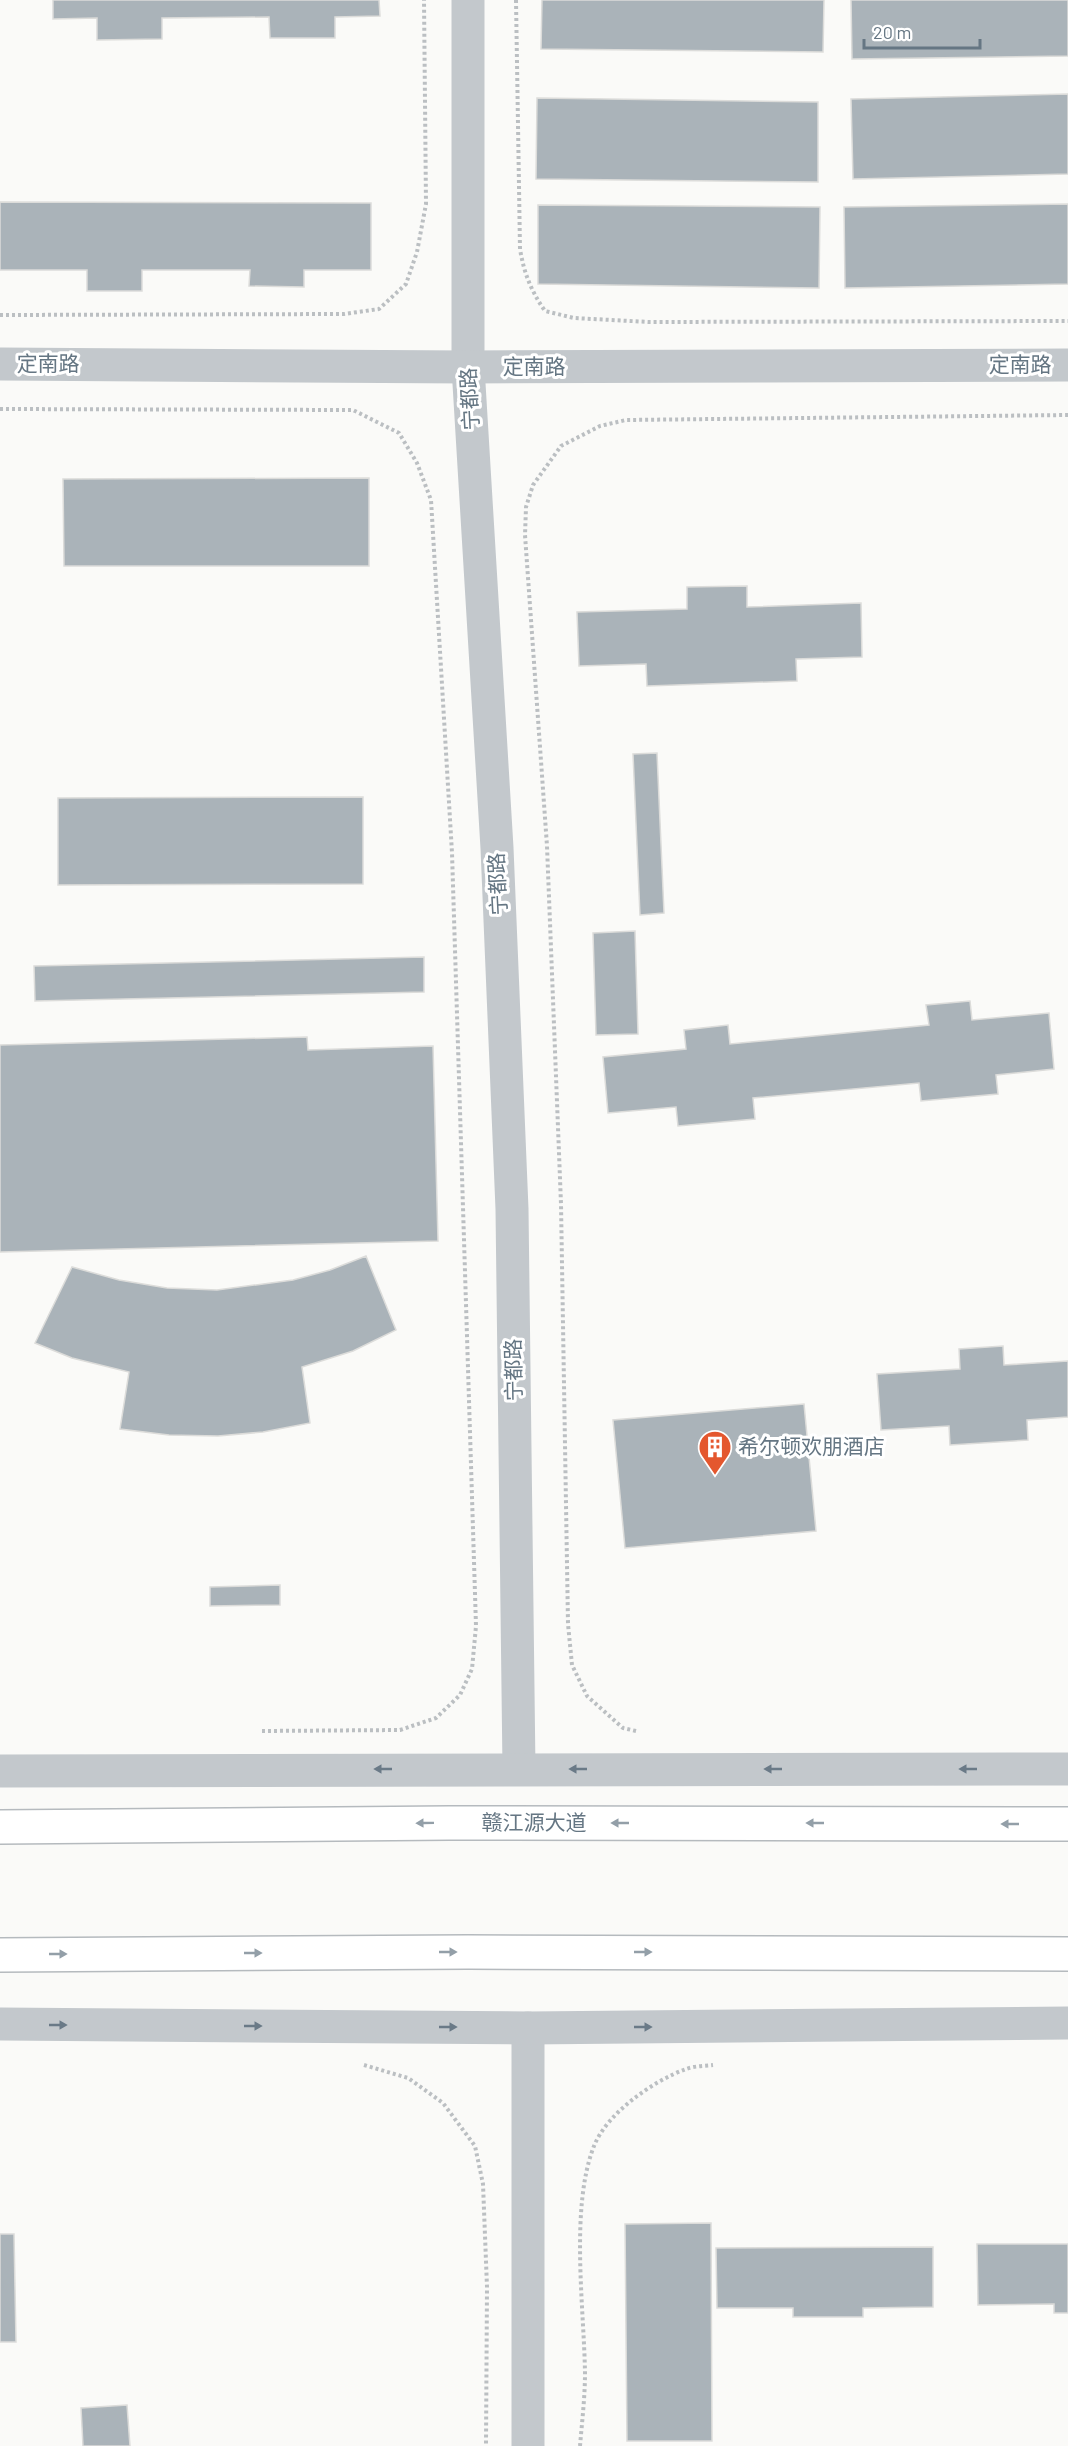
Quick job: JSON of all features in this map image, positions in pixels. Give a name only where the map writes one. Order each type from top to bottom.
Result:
[{"type":"main road","name":"赣江源大道","points":[[0,1827],[448,1822],[1068,1824]]},
{"type":"main road","points":[[0,1954],[468,1952],[1068,1954]]},
{"type":"street","name":"宁都路","points":[[468,0],[468,367],[496,836],[512,1209],[519,1769]]},
{"type":"street","name":"定南路","points":[[0,364],[468,367],[1068,365]]},
{"type":"street","points":[[0,1771],[1068,1769]]},
{"type":"street","points":[[0,2024],[528,2028],[1068,2023]]},
{"type":"street","points":[[528,2028],[528,2446]]},
{"type":"path","points":[[0,315],[344,314],[379,309],[406,284],[417,252],[426,204],[424,0]]},
{"type":"path","points":[[516,0],[520,249],[524,275],[545,311],[574,318],[649,322],[1068,321]]},
{"type":"path","points":[[0,409],[353,410],[399,433],[417,463],[431,500],[451,842],[458,1012],[476,1626],[472,1669],[460,1695],[436,1718],[400,1730],[257,1731]]},
{"type":"path","points":[[643,1733],[623,1728],[587,1696],[572,1665],[568,1624],[560,1156],[547,846],[525,535],[526,507],[533,485],[561,446],[600,426],[626,420],[1068,415]]},
{"type":"path","points":[[362,2065],[408,2078],[417,2084],[443,2103],[475,2146],[483,2184],[487,2287],[486,2446]]},
{"type":"path","points":[[580,2446],[585,2376],[581,2250],[583,2181],[594,2144],[619,2109],[649,2088],[687,2068],[718,2065]]},
{"type":"building","points":[[53,0],[379,0],[380,16],[335,17],[335,38],[270,38],[269,17],[162,18],[162,39],[97,40],[97,18],[53,19]]},
{"type":"building","points":[[542,0],[824,0],[823,52],[541,49]]},
{"type":"building","points":[[851,0],[1068,0],[1068,56],[852,59]]},
{"type":"building","points":[[1068,94],[1068,174],[853,179],[851,99]]},
{"type":"building","points":[[537,98],[818,102],[818,182],[536,179]]},
{"type":"building","points":[[0,202],[371,203],[371,270],[304,270],[304,287],[249,286],[250,270],[142,270],[142,291],[87,291],[87,270],[0,270]]},
{"type":"building","points":[[1068,204],[1068,284],[845,288],[844,207]]},
{"type":"building","points":[[538,205],[820,207],[819,288],[538,284]]},
{"type":"building","points":[[369,478],[369,566],[64,566],[63,479]]},
{"type":"building","points":[[747,586],[747,607],[861,603],[862,657],[796,659],[797,681],[647,686],[646,664],[579,666],[577,612],[687,609],[687,587]]},
{"type":"building","points":[[657,753],[664,913],[640,915],[633,754]]},
{"type":"building","points":[[363,797],[363,884],[58,885],[58,798]]},
{"type":"building","points":[[635,931],[638,1034],[596,1035],[593,933]]},
{"type":"building","points":[[424,957],[424,992],[35,1001],[34,966]]},
{"type":"building","points":[[970,1001],[972,1020],[1049,1013],[1054,1069],[996,1075],[998,1094],[921,1101],[919,1083],[753,1098],[755,1119],[678,1126],[676,1107],[608,1113],[603,1057],[686,1049],[684,1030],[728,1025],[730,1044],[929,1025],[926,1005]]},
{"type":"building","points":[[307,1037],[308,1050],[433,1046],[438,1241],[0,1252],[0,1045]]},
{"type":"building","points":[[366,1256],[396,1330],[353,1351],[302,1367],[310,1423],[263,1432],[218,1436],[169,1435],[120,1429],[129,1372],[72,1358],[35,1343],[72,1267],[119,1280],[167,1288],[217,1290],[293,1280],[330,1270]]},
{"type":"building","points":[[1003,1346],[1004,1365],[1068,1361],[1068,1417],[1027,1420],[1028,1440],[950,1445],[949,1426],[881,1430],[877,1374],[960,1369],[959,1349]]},
{"type":"building","name":"希尔顿欢朋酒店","points":[[804,1404],[816,1531],[625,1548],[613,1420]]},
{"type":"building","points":[[280,1585],[280,1605],[210,1606],[210,1587]]},
{"type":"building","points":[[711,2223],[712,2441],[627,2441],[625,2224]]},
{"type":"building","points":[[0,2234],[14,2234],[16,2342],[0,2342]]},
{"type":"building","points":[[977,2244],[1068,2244],[1068,2313],[1054,2313],[1054,2304],[978,2305]]},
{"type":"building","points":[[933,2247],[933,2307],[863,2308],[863,2317],[793,2317],[793,2308],[717,2308],[716,2248]]},
{"type":"building","points":[[127,2405],[130,2446],[83,2446],[81,2408]]},
{"type":"place","name":"希尔顿欢朋酒店","points":[[715,1476]]}]
